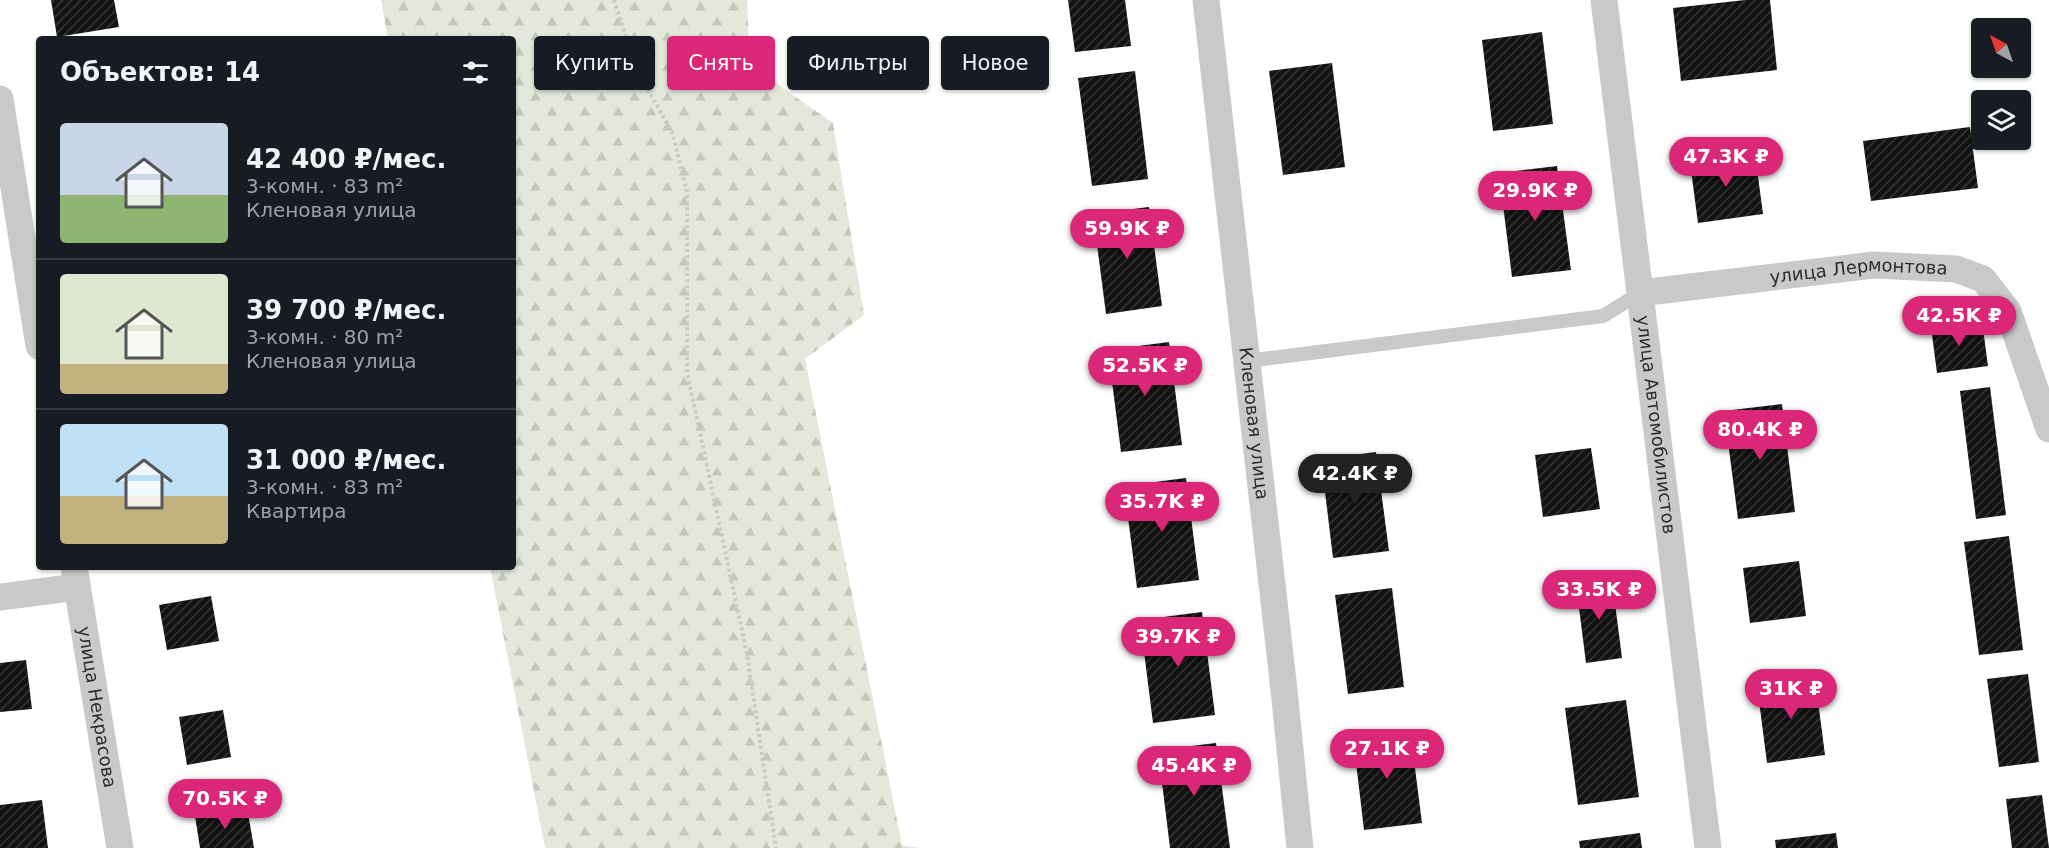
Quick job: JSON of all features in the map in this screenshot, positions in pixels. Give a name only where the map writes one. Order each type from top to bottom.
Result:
[{"type":"street","name":"Кленовая улица","points":[[1206,0],[1300,848]]},
{"type":"street","name":"улица Автомобилистов","points":[[1604,0],[1708,848]]},
{"type":"street","points":[[0,99],[36,327]]},
{"type":"street","name":"улица Лермонтова","points":[[1640,293],[1874,265],[1956,269],[1983,279],[2008,311],[2049,429]]},
{"type":"street","points":[[0,597],[76,577]]},
{"type":"street","name":"улица Некрасова","points":[[76,577],[120,848]]},
{"type":"lane","points":[[1247,361],[1604,316],[1640,293]]},
{"type":"path","points":[[614,0],[636,69],[672,132],[687,192],[687,372],[747,654],[776,848]]},
{"type":"green space","points":[[381,0],[747,0],[749,36],[667,36],[667,90],[775,90],[775,82],[833,123],[864,315],[805,359],[902,845],[920,848],[545,848],[491,570],[516,570],[516,36],[387,36]]},
{"type":"building","points":[[51,0],[114,0],[119,27],[57,36]]},
{"type":"building","points":[[1068,0],[1125,0],[1131,46],[1075,52]]},
{"type":"building","points":[[1745,0],[1770,0],[1777,70],[1681,81],[1673,8]]},
{"type":"building","points":[[1542,32],[1553,124],[1493,131],[1482,40]]},
{"type":"building","points":[[1332,63],[1345,167],[1283,175],[1269,71]]},
{"type":"building","points":[[1135,71],[1148,179],[1092,186],[1078,78]]},
{"type":"building","points":[[1970,127],[1971,150],[1973,150],[1978,188],[1871,201],[1863,141]]},
{"type":"building","points":[[1755,154],[1763,214],[1698,223],[1690,163]]},
{"type":"building","points":[[1557,166],[1571,270],[1512,277],[1499,173]]},
{"type":"building","points":[[1149,207],[1162,306],[1106,314],[1093,214]]},
{"type":"building","points":[[1982,321],[1988,366],[1937,373],[1931,327]]},
{"type":"building","points":[[1169,342],[1182,445],[1121,452],[1108,350]]},
{"type":"building","points":[[1990,387],[2006,515],[1976,519],[1960,391]]},
{"type":"building","points":[[1782,404],[1795,512],[1738,519],[1724,411]]},
{"type":"building","points":[[1591,448],[1600,509],[1543,517],[1535,455]]},
{"type":"building","points":[[1376,452],[1389,551],[1333,558],[1321,459]]},
{"type":"building","points":[[1186,478],[1199,580],[1137,588],[1124,486]]},
{"type":"building","points":[[2009,536],[2023,650],[1979,655],[1964,542]]},
{"type":"building","points":[[1799,561],[1806,616],[1750,623],[1743,568]]},
{"type":"building","points":[[1612,580],[1622,658],[1586,663],[1576,584]]},
{"type":"building","points":[[1392,588],[1404,687],[1348,694],[1335,595]]},
{"type":"building","points":[[211,596],[219,641],[167,650],[159,605]]},
{"type":"building","points":[[1202,612],[1215,715],[1153,723],[1140,620]]},
{"type":"building","points":[[26,660],[32,709],[0,712],[0,663]]},
{"type":"building","points":[[2028,674],[2039,762],[1999,767],[1987,679]]},
{"type":"building","points":[[1815,678],[1825,755],[1767,763],[1757,685]]},
{"type":"building","points":[[1626,700],[1639,797],[1578,805],[1565,708]]},
{"type":"building","points":[[223,710],[231,757],[187,765],[179,717]]},
{"type":"building","points":[[1410,729],[1422,823],[1364,830],[1353,737]]},
{"type":"building","points":[[1216,743],[1230,848],[1170,848],[1158,750]]},
{"type":"building","points":[[2042,795],[2049,848],[2012,848],[2006,799]]},
{"type":"building","points":[[42,800],[48,848],[0,848],[0,805]]},
{"type":"building","points":[[247,807],[254,848],[200,848],[195,816]]},
{"type":"building","points":[[1640,833],[1642,848],[1580,848],[1579,841]]},
{"type":"building","points":[[1836,833],[1838,848],[1776,848],[1775,840]]}]
